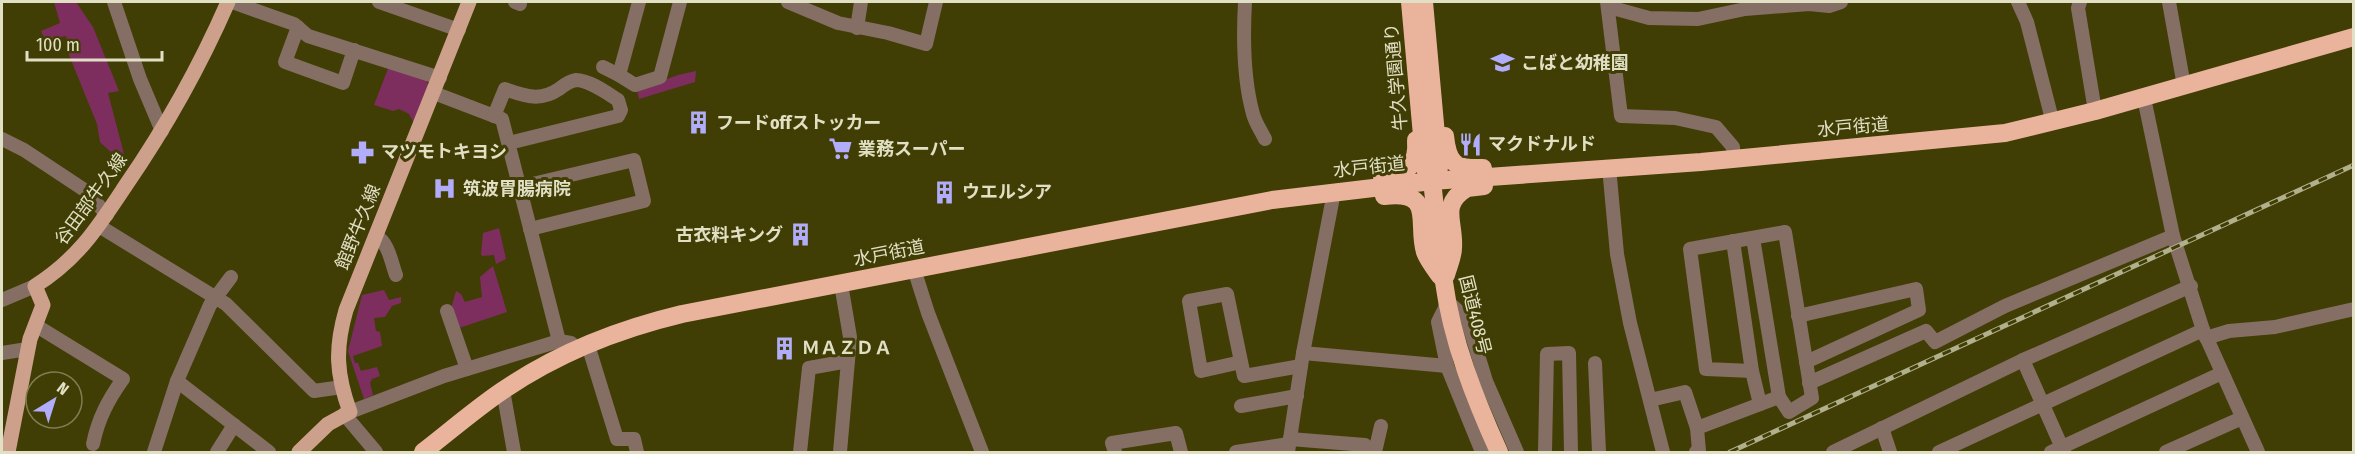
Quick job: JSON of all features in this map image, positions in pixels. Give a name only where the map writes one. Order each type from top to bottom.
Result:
[{"type":"highway","name":"牛久学園通り","points":[[1410,2],[1439,168],[1432,181]]},
{"type":"highway","name":"牛久学園通り","points":[[1424,2],[1425,85]]},
{"type":"highway","name":"水戸街道","points":[[423,453],[503,390],[582,347],[673,316],[1272,200],[1432,181],[1734,159],[2005,133],[2053,123],[2144,98],[2354,37]]},
{"type":"highway","points":[[1342,191],[1365,179],[1402,173],[1414,160],[1417,152],[1414,103],[1425,85],[1441,102],[1447,152],[1456,165],[1470,169],[1532,168],[1540,174]]},
{"type":"highway","points":[[1444,283],[1454,248],[1451,203],[1467,188],[1491,186],[1513,176]]},
{"type":"highway","name":"国道408号","points":[[1432,181],[1448,302],[1491,448]]},
{"type":"highway","points":[[1342,191],[1367,198],[1403,195],[1419,206],[1422,213],[1425,252],[1444,283]]},
{"type":"main road","name":"谷田部牛久線","points":[[35,286],[56,273],[75,256],[103,220],[162,131],[191,80],[230,2]]},
{"type":"main road","name":"館野牛久線","points":[[347,413],[338,353],[342,326],[469,2]]},
{"type":"main road","points":[[7,440],[27,351],[43,305],[35,286]]},
{"type":"main road","points":[[299,453],[312,437],[347,413]]},
{"type":"street","points":[[114,2],[140,79],[162,131]]},
{"type":"street","points":[[230,2],[298,27],[308,36],[440,78]]},
{"type":"street","points":[[379,2],[459,30]]},
{"type":"street","points":[[619,75],[639,2]]},
{"type":"street","points":[[603,67],[635,85],[660,77],[680,2]]},
{"type":"street","points":[[788,2],[838,23],[888,33],[926,45],[936,2]]},
{"type":"street","points":[[857,28],[861,2]]},
{"type":"street","points":[[1245,2],[1244,41],[1247,82],[1253,115],[1265,139]]},
{"type":"street","points":[[1608,4],[1629,14],[1649,18],[1698,19],[1745,9],[1809,4],[1829,6],[1841,2]]},
{"type":"street","points":[[2018,2],[2027,22],[2053,123]]},
{"type":"street","points":[[2080,2],[2078,8],[2095,111]]},
{"type":"street","points":[[2169,2],[2184,86]]},
{"type":"street","points":[[1608,4],[1621,116],[1675,118],[1716,127],[1732,147],[1734,159]]},
{"type":"street","points":[[298,27],[285,62],[343,83],[354,50]]},
{"type":"street","points":[[494,116],[505,89],[536,98],[578,80],[618,100],[621,110],[618,116],[509,143]]},
{"type":"street","points":[[434,93],[502,119],[559,341]]},
{"type":"street","points":[[2144,98],[2174,236],[2205,334],[2258,453]]},
{"type":"street","points":[[2,139],[24,150],[87,191],[103,220],[234,311],[314,391],[342,387]]},
{"type":"street","points":[[520,187],[634,160],[644,201],[530,230]]},
{"type":"street","points":[[1609,168],[1617,254],[1630,323],[1663,453]]},
{"type":"street","points":[[1289,445],[1302,360],[1342,191]]},
{"type":"street","points":[[1752,371],[1706,369],[1690,249],[1785,232],[1812,398],[1789,412],[1779,397],[1753,238]]},
{"type":"street","points":[[376,236],[382,239],[387,248],[396,275]]},
{"type":"street","points":[[1809,383],[1926,331],[1935,342],[2006,306],[2174,236]]},
{"type":"street","points":[[1733,241],[1752,371],[1760,404]]},
{"type":"street","points":[[914,269],[928,313],[982,453]]},
{"type":"street","points":[[154,453],[177,381],[210,305],[231,277]]},
{"type":"street","points":[[840,453],[850,337],[841,284]]},
{"type":"street","points":[[2,300],[35,286]]},
{"type":"street","points":[[1833,453],[2023,360],[2191,286]]},
{"type":"street","points":[[1798,316],[1916,289],[1919,310],[1806,362]]},
{"type":"street","points":[[1241,362],[1201,371],[1188,301],[1227,294],[1244,376],[1302,360],[1447,366]]},
{"type":"street","points":[[1491,448],[1447,366],[1438,322],[1448,302],[1467,319],[1486,381],[1517,453]]},
{"type":"street","points":[[1939,453],[2205,334],[2275,327],[2354,309]]},
{"type":"street","points":[[447,311],[467,369]]},
{"type":"street","points":[[35,326],[123,379],[106,403],[93,444]]},
{"type":"street","points":[[376,453],[347,413],[393,393],[564,340],[582,347],[617,440],[634,439],[637,453]]},
{"type":"street","points":[[2,352],[27,351]]},
{"type":"street","points":[[1545,453],[1547,354],[1569,353],[1571,453]]},
{"type":"street","points":[[2023,360],[2043,405],[2059,451],[2222,373]]},
{"type":"street","points":[[800,453],[809,368],[848,361]]},
{"type":"street","points":[[1595,363],[1599,453]]},
{"type":"street","points":[[177,381],[269,453]]},
{"type":"street","points":[[503,390],[514,453]]},
{"type":"street","points":[[1650,400],[1685,392],[1697,428],[1699,451],[1696,453]]},
{"type":"street","points":[[1241,406],[1296,396]]},
{"type":"street","points":[[1697,428],[1779,397]]},
{"type":"street","points":[[2166,453],[2242,418]]},
{"type":"street","points":[[217,453],[234,425]]},
{"type":"street","points":[[1236,453],[1289,445],[1365,445],[1374,453],[1382,426]]},
{"type":"street","points":[[1882,428],[1890,453]]},
{"type":"street","points":[[1114,453],[1112,443],[1176,433],[1181,453]]},
{"type":"shaded area","points":[[54,2],[76,2],[93,27],[119,91],[108,93],[129,166],[100,142],[97,124],[69,55],[66,36],[45,41],[41,31],[60,23]]},
{"type":"shaded area","points":[[389,66],[425,78],[431,90],[414,123],[409,114],[399,109],[393,111],[374,105]]},
{"type":"shaded area","points":[[696,71],[695,82],[639,99],[637,90]]},
{"type":"shaded area","points":[[499,228],[506,259],[496,264],[494,255],[482,256],[481,254],[483,233]]},
{"type":"shaded area","points":[[493,266],[507,312],[456,329],[452,305],[456,291],[461,294],[465,302],[482,297],[480,277]]},
{"type":"shaded area","points":[[384,290],[389,300],[401,297],[401,303],[392,306],[385,317],[374,318],[376,331],[380,332],[382,346],[353,356],[361,371],[377,367],[380,376],[372,379],[370,383],[373,395],[364,399],[348,351],[362,295]]},
{"type":"railway","points":[[1730,452],[2354,165]]},
{"type":"place","name":"こばと幼稚園","points":[[1503,63]]},
{"type":"place","name":"フードoffストッカー","points":[[698,123]]},
{"type":"place","name":"マクドナルド","points":[[1470,144]]},
{"type":"place","name":"業務スーパー","points":[[840,149]]},
{"type":"place","name":"マツモトキヨシ","points":[[363,152]]},
{"type":"place","name":"筑波胃腸病院","points":[[445,189]]},
{"type":"place","name":"ウエルシア","points":[[944,192]]},
{"type":"place","name":"古衣料キング","points":[[801,235]]},
{"type":"place","name":"ＭＡＺＤＡ","points":[[784,348]]}]
